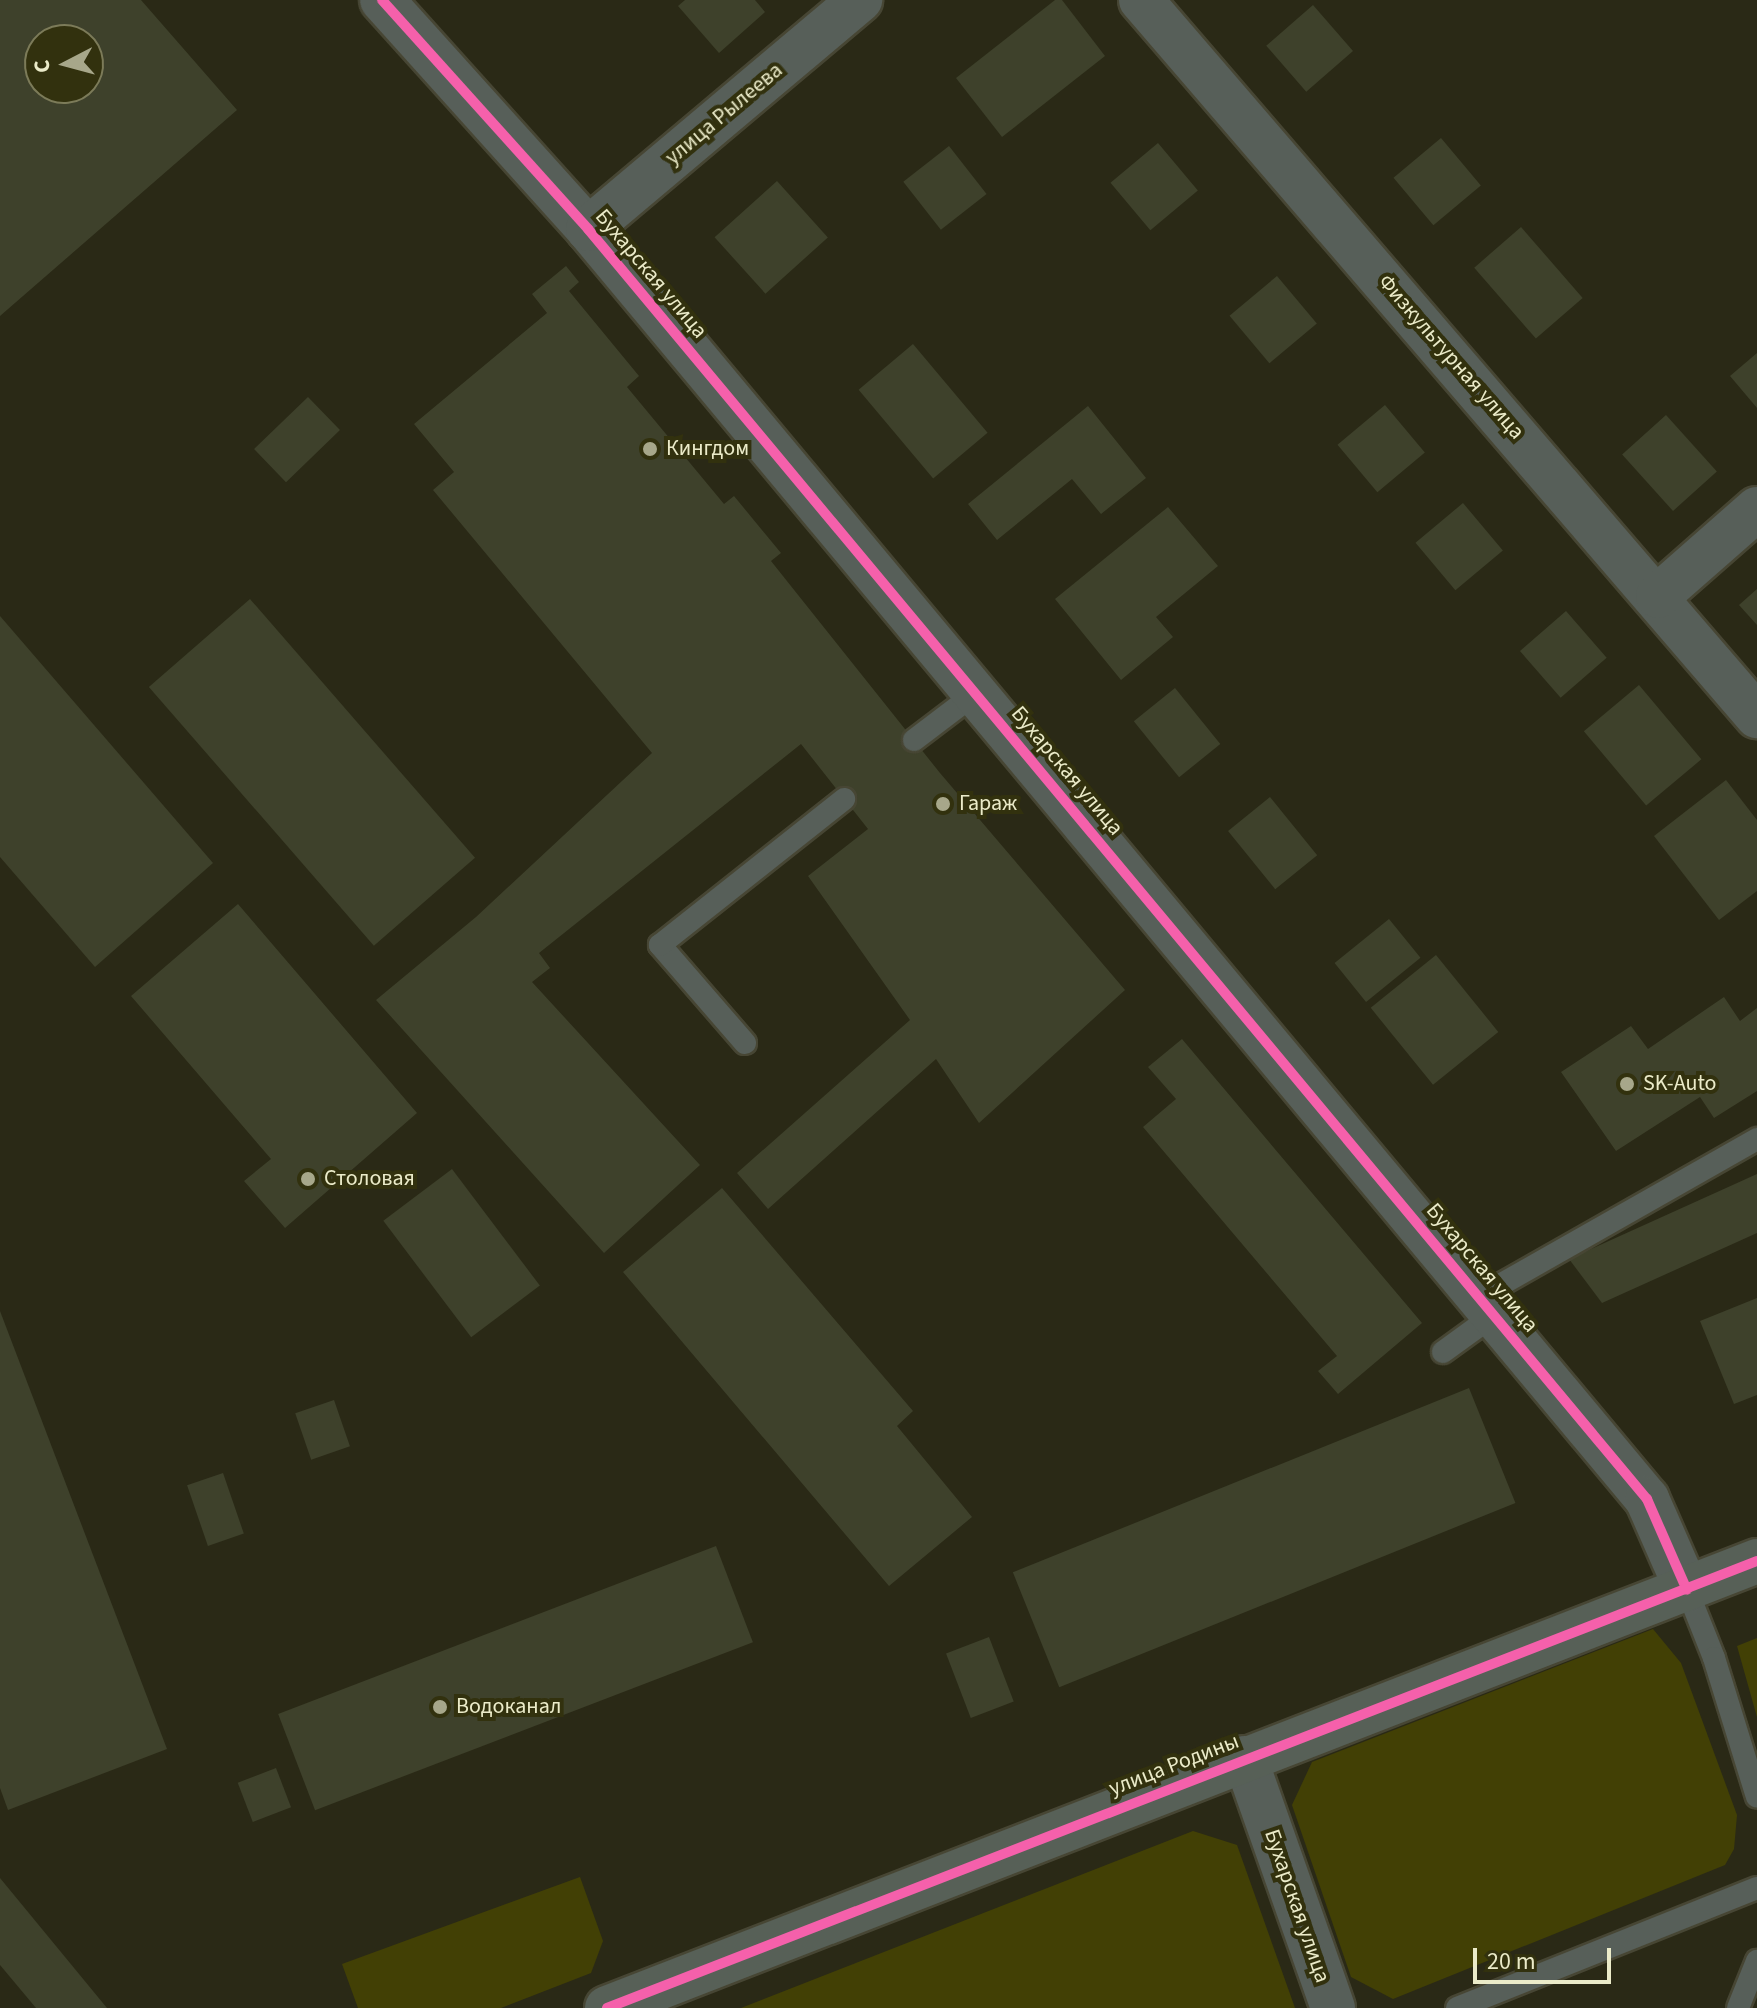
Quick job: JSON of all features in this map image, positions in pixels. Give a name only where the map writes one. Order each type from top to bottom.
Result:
[{"type":"street","name":"Бухарская улица","points":[[382,0],[588,229],[1647,1499],[1687,1590]]},
{"type":"street","name":"улица Рылеева","points":[[588,229],[860,0]]},
{"type":"street","name":"Физкультурная улица","points":[[1141,0],[1658,596],[1757,716]]},
{"type":"street","points":[[1658,596],[1757,509]]},
{"type":"street","name":"улица Родины","points":[[607,2008],[1757,1561]]},
{"type":"street","name":"Бухарская улица","points":[[1245,1758],[1333,2008]]},
{"type":"lane","points":[[914,740],[976,693]]},
{"type":"lane","points":[[745,1043],[660,945],[844,799]]},
{"type":"lane","points":[[1443,1352],[1487,1306],[1757,1139]]},
{"type":"lane","points":[[1687,1590],[1757,1797]]},
{"type":"lane","points":[[1457,2008],[1757,1888]]},
{"type":"lane","points":[[1738,2008],[1757,1961]]},
{"type":"shaded area","points":[[1653,1629],[1681,1663],[1737,1815],[1734,1849],[1725,1865],[1393,1999],[1351,1977],[1292,1805],[1312,1762]]},
{"type":"shaded area","points":[[1757,1638],[1757,1717],[1737,1646]]},
{"type":"shaded area","points":[[1193,1831],[1237,1845],[1295,2008],[741,2008]]},
{"type":"shaded area","points":[[580,1877],[603,1941],[591,1973],[501,2008],[358,2008],[342,1964]]},
{"type":"building","points":[[0,0],[141,0],[237,110],[0,316]]},
{"type":"building","points":[[685,0],[755,0],[765,12],[719,53],[678,6]]},
{"type":"building","points":[[1055,0],[1062,0],[1105,56],[1002,137],[956,78]]},
{"type":"building","points":[[1313,5],[1353,51],[1306,92],[1266,46]]},
{"type":"building","points":[[1441,138],[1481,185],[1433,225],[1394,178]]},
{"type":"building","points":[[1158,143],[1198,190],[1150,230],[1111,183]]},
{"type":"building","points":[[949,146],[987,194],[941,230],[903,182]]},
{"type":"building","points":[[777,181],[828,237],[765,294],[715,237]]},
{"type":"building","points":[[1521,227],[1583,298],[1536,339],[1474,268]]},
{"type":"building","points":[[566,266],[579,282],[569,291],[639,376],[627,387],[724,504],[734,496],[781,553],[771,561],[940,773],[1125,990],[979,1123],[936,1059],[768,1209],[737,1173],[910,1020],[808,876],[868,829],[801,744],[539,953],[550,968],[532,982],[700,1165],[604,1253],[376,1000],[476,917],[652,753],[433,490],[454,472],[414,424],[547,313],[532,294]]},
{"type":"building","points":[[1277,276],[1317,323],[1269,363],[1230,316]]},
{"type":"building","points":[[913,344],[988,433],[933,478],[859,390]]},
{"type":"building","points":[[1757,353],[1757,408],[1730,376]]},
{"type":"building","points":[[308,397],[340,430],[286,482],[254,449]]},
{"type":"building","points":[[1385,405],[1425,452],[1377,492],[1338,445]]},
{"type":"building","points":[[1088,406],[1146,478],[1101,514],[1072,479],[997,540],[968,504]]},
{"type":"building","points":[[1666,415],[1717,471],[1673,511],[1622,454]]},
{"type":"building","points":[[1463,503],[1503,550],[1455,590],[1416,543]]},
{"type":"building","points":[[1168,507],[1218,566],[1156,617],[1173,637],[1121,680],[1055,599]]},
{"type":"building","points":[[1757,589],[1757,625],[1739,605]]},
{"type":"building","points":[[250,599],[475,858],[374,946],[149,687]]},
{"type":"building","points":[[1566,611],[1607,658],[1561,698],[1520,651]]},
{"type":"building","points":[[0,616],[213,863],[95,967],[0,857]]},
{"type":"building","points":[[1639,685],[1701,759],[1646,806],[1584,731]]},
{"type":"building","points":[[1175,688],[1220,744],[1179,777],[1134,721]]},
{"type":"building","points":[[1726,780],[1757,820],[1757,891],[1719,920],[1654,836]]},
{"type":"building","points":[[1270,797],[1317,855],[1275,889],[1228,831]]},
{"type":"building","points":[[238,904],[417,1113],[285,1228],[244,1181],[271,1159],[131,996]]},
{"type":"building","points":[[1389,919],[1420,958],[1366,1002],[1335,963]]},
{"type":"building","points":[[1436,955],[1498,1032],[1433,1085],[1371,1008]]},
{"type":"building","points":[[1724,997],[1740,1021],[1757,1008],[1757,1091],[1714,1118],[1700,1097],[1616,1151],[1561,1072],[1631,1026],[1648,1049]]},
{"type":"building","points":[[1182,1039],[1422,1323],[1338,1394],[1318,1371],[1337,1356],[1143,1127],[1176,1099],[1148,1067]]},
{"type":"building","points":[[452,1169],[540,1286],[471,1337],[383,1221]]},
{"type":"building","points":[[1757,1174],[1757,1233],[1602,1303],[1569,1259]]},
{"type":"building","points":[[722,1188],[913,1411],[897,1426],[972,1517],[889,1586],[623,1272]]},
{"type":"building","points":[[1757,1298],[1757,1395],[1734,1404],[1700,1321]]},
{"type":"building","points":[[0,1311],[167,1749],[8,1810],[0,1788]]},
{"type":"building","points":[[1469,1388],[1515,1503],[1059,1687],[1013,1572]]},
{"type":"building","points":[[334,1400],[350,1446],[311,1460],[295,1413]]},
{"type":"building","points":[[223,1473],[244,1534],[208,1546],[187,1485]]},
{"type":"building","points":[[716,1546],[753,1642],[315,1810],[278,1714]]},
{"type":"building","points":[[989,1637],[1014,1701],[971,1718],[946,1653]]},
{"type":"building","points":[[276,1768],[291,1807],[253,1822],[238,1783]]},
{"type":"building","points":[[0,1878],[107,2008],[36,2008],[0,1965]]},
{"type":"cycle path","points":[[382,0],[588,229],[1647,1499],[1687,1590]]},
{"type":"cycle path","points":[[607,2008],[1757,1561]]},
{"type":"place","name":"Кингдом","points":[[650,449]]},
{"type":"place","name":"Гараж","points":[[943,804]]},
{"type":"place","name":"SK-Auto","points":[[1627,1084]]},
{"type":"place","name":"Столовая","points":[[308,1179]]},
{"type":"place","name":"Водоканал","points":[[440,1707]]}]
